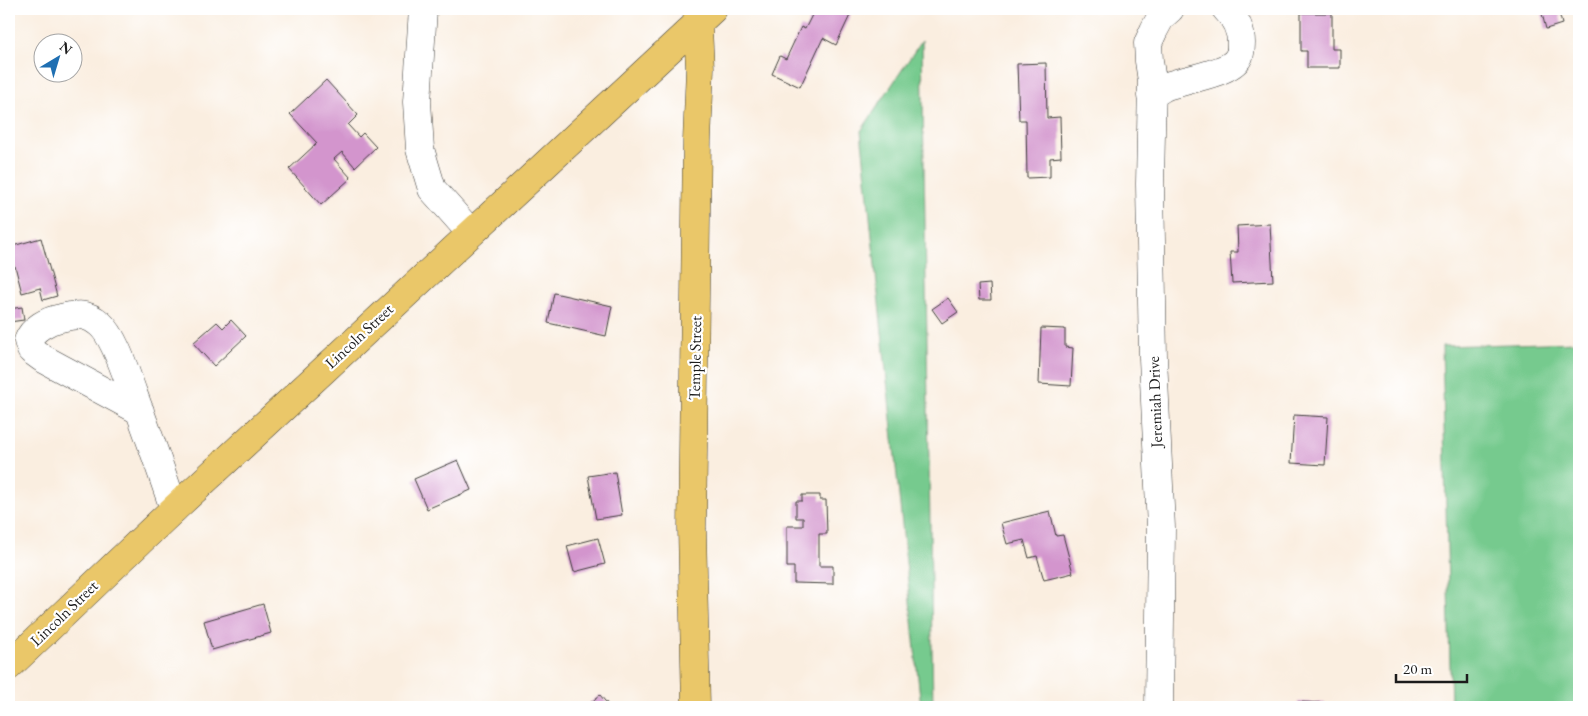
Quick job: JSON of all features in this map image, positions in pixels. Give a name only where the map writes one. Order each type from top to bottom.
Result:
[{"type":"main road","name":"Lincoln Street","points":[[9,666],[703,13]]},
{"type":"main road","name":"Temple Street","points":[[696,707],[692,529],[697,141],[703,13]]},
{"type":"street","points":[[423,9],[417,102],[420,149],[432,189],[471,233]]},
{"type":"street","name":"Jeremiah Drive","points":[[1158,707],[1161,528],[1153,358],[1150,184],[1152,81],[1148,43],[1161,17],[1170,9]]},
{"type":"street","points":[[1151,96],[1165,86],[1206,75],[1230,66],[1238,58],[1241,49],[1239,28],[1232,15],[1226,9]]},
{"type":"street","points":[[140,411],[174,509]]},
{"type":"green space","points":[[922,40],[933,707],[921,707],[861,131]]},
{"type":"green space","points":[[1579,342],[1579,707],[1451,707],[1442,346]]},
{"type":"building","points":[[815,9],[853,9],[836,45],[823,38],[800,87],[772,74],[780,56],[786,59],[801,27],[805,29]]},
{"type":"building","points":[[1534,9],[1558,9],[1562,24],[1546,29],[1541,10],[1535,12]]},
{"type":"building","points":[[1301,13],[1332,13],[1332,49],[1340,49],[1340,68],[1307,68],[1307,51],[1301,51]]},
{"type":"building","points":[[1046,63],[1047,118],[1060,117],[1061,157],[1050,158],[1050,177],[1027,178],[1026,120],[1019,120],[1017,64]]},
{"type":"building","points":[[326,80],[358,115],[348,125],[359,137],[363,133],[376,147],[355,167],[342,152],[334,159],[351,178],[321,205],[289,169],[317,143],[290,114]]},
{"type":"building","points":[[1270,224],[1273,281],[1232,283],[1230,252],[1238,252],[1237,226]]},
{"type":"building","points":[[41,238],[57,296],[43,300],[40,288],[22,293],[15,266],[9,268],[9,247]]},
{"type":"building","points":[[990,284],[991,300],[979,300],[978,285]]},
{"type":"building","points":[[554,293],[612,306],[606,336],[548,323]]},
{"type":"building","points":[[948,298],[958,312],[942,323],[932,309]]},
{"type":"building","points":[[22,307],[24,320],[9,322],[9,309]]},
{"type":"building","points":[[231,320],[246,336],[214,366],[193,343],[217,322],[223,328]]},
{"type":"building","points":[[1041,328],[1065,329],[1065,347],[1073,348],[1071,386],[1039,384]]},
{"type":"building","points":[[1294,415],[1328,417],[1325,465],[1291,463]]},
{"type":"building","points":[[458,460],[471,490],[427,509],[414,479]]},
{"type":"building","points":[[615,472],[622,515],[596,519],[588,476]]},
{"type":"building","points":[[802,495],[820,495],[820,500],[826,500],[827,534],[819,534],[819,566],[833,566],[833,584],[794,583],[794,567],[787,567],[787,526],[803,526],[803,518],[796,518],[796,501],[802,501]]},
{"type":"building","points":[[1050,511],[1056,536],[1063,535],[1073,573],[1044,580],[1037,556],[1029,558],[1024,540],[1007,544],[1001,523]]},
{"type":"building","points":[[598,538],[605,564],[574,572],[567,546]]},
{"type":"building","points":[[263,604],[271,633],[212,650],[204,621]]},
{"type":"building","points":[[600,695],[610,707],[585,707]]},
{"type":"building","points":[[1298,702],[1325,703],[1325,707],[1298,707]]}]
